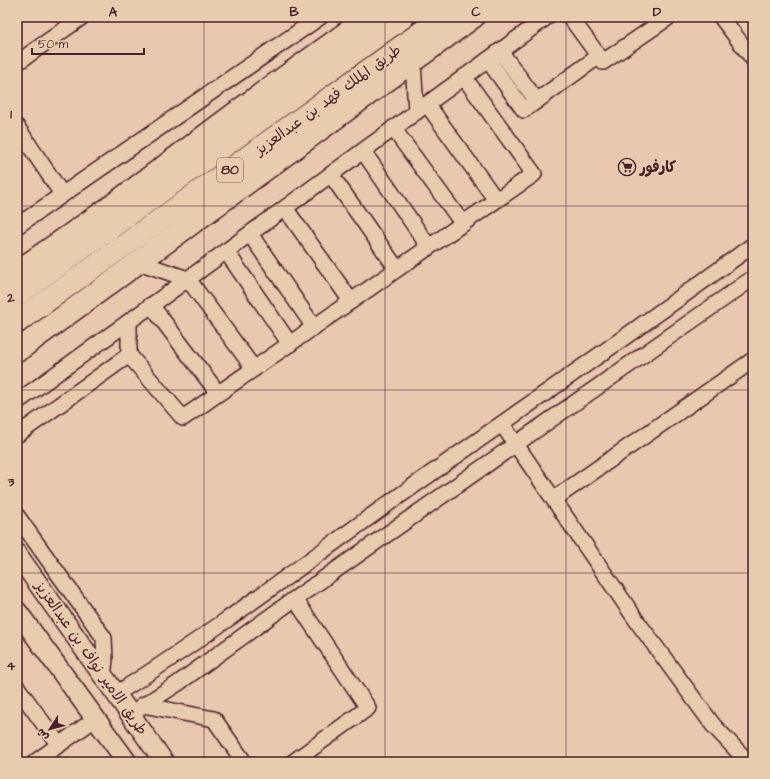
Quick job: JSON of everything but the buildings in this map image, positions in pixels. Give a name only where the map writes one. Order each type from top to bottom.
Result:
[{"type":"highway","points":[[17,272],[105,211],[252,101],[369,17]]},
{"type":"highway","name":"طريق الملك فهد بن عبدالعزيز","points":[[17,295],[403,17]]},
{"type":"highway","name":"طريق الملك فهد بن عبدالعزيز","points":[[17,322],[443,17]]},
{"type":"highway","points":[[17,351],[473,17]]},
{"type":"main road","name":"طريق الامير نواف بن عبدالعزيز","points":[[17,554],[116,694],[137,710],[164,762]]},
{"type":"main road","points":[[17,611],[127,762]]},
{"type":"street","points":[[17,226],[320,17]]},
{"type":"street","points":[[17,402],[548,17]]},
{"type":"street","points":[[570,17],[603,62],[668,17]]},
{"type":"street","points":[[721,17],[753,59]]},
{"type":"street","points":[[742,17],[753,32]]},
{"type":"street","points":[[17,63],[78,18]]},
{"type":"street","points":[[500,51],[537,101]]},
{"type":"street","points":[[488,60],[524,110],[599,56]]},
{"type":"street","points":[[413,61],[422,108],[496,200]]},
{"type":"street","points":[[129,322],[129,355],[183,418],[534,174],[464,77]]},
{"type":"street","points":[[17,127],[62,194]]},
{"type":"street","points":[[393,128],[463,224]]},
{"type":"street","points":[[363,151],[430,247]]},
{"type":"street","points":[[331,174],[397,269]]},
{"type":"street","points":[[285,208],[351,301]]},
{"type":"street","points":[[250,234],[314,327]]},
{"type":"street","points":[[116,694],[163,663],[616,344],[753,245]]},
{"type":"street","points":[[226,251],[290,344]]},
{"type":"street","points":[[138,262],[188,279],[254,368]]},
{"type":"street","points":[[137,710],[177,684],[295,599],[517,445],[753,278]]},
{"type":"street","points":[[151,305],[218,393]]},
{"type":"street","points":[[17,435],[129,355]]},
{"type":"street","points":[[554,499],[753,360]]},
{"type":"street","points":[[502,424],[639,624],[709,719],[748,762]]},
{"type":"street","points":[[17,516],[104,638],[105,660],[103,676]]},
{"type":"street","points":[[294,762],[368,708],[295,599]]},
{"type":"street","points":[[163,663],[177,684]]},
{"type":"street","points":[[17,687],[59,745]]},
{"type":"street","points":[[137,710],[214,719],[244,762]]},
{"type":"street","points":[[35,762],[95,719]]},
{"type":"place","name":"كارفور","points":[[627,167]]}]
